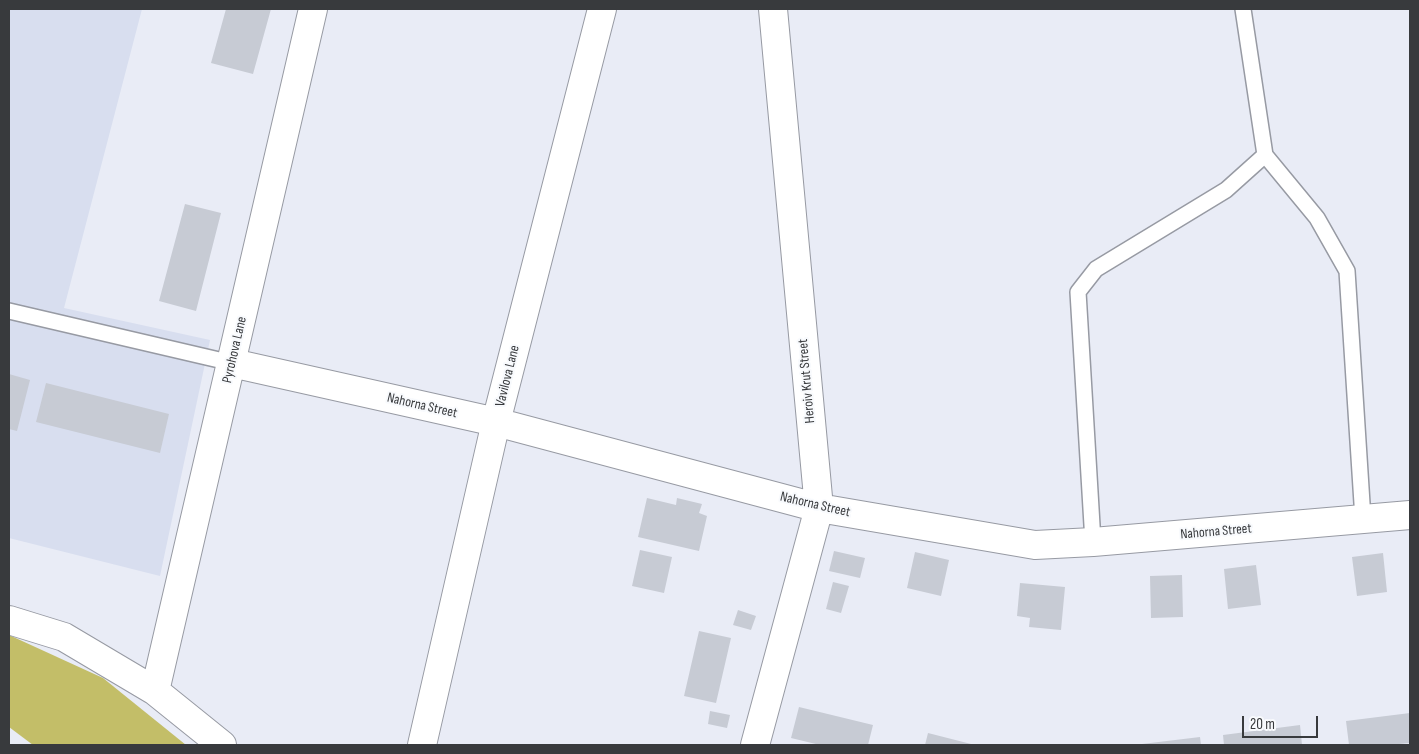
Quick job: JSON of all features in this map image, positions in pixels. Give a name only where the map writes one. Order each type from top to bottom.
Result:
[{"type":"street","name":"Pyrohova Lane","points":[[155,691],[314,9]]},
{"type":"street","name":"Vavilova Lane","points":[[422,745],[496,422],[602,9]]},
{"type":"street","name":"Heroiv Krut Street","points":[[755,745],[818,508],[773,9]]},
{"type":"street","name":"Nahorna Street","points":[[232,363],[496,422],[818,508],[1035,545],[1093,542],[1410,515]]},
{"type":"street","points":[[9,620],[64,637],[155,691],[222,745]]},
{"type":"lane","points":[[1243,9],[1265,155],[1318,218],[1348,270],[1363,520]]},
{"type":"lane","points":[[1093,542],[1078,292],[1096,269],[1226,190],[1265,155]]},
{"type":"lane","points":[[9,311],[232,363]]},
{"type":"shaded area","points":[[9,9],[142,9],[64,308],[210,340],[160,576],[9,538]]},
{"type":"shaded area","points":[[9,635],[103,678],[186,745],[33,745],[9,727]]},
{"type":"building","points":[[226,9],[271,9],[253,74],[211,63]]},
{"type":"building","points":[[185,204],[221,213],[196,311],[159,301]]},
{"type":"building","points":[[9,374],[30,380],[17,431],[9,429]]},
{"type":"building","points":[[46,383],[169,414],[160,453],[36,422]]},
{"type":"building","points":[[647,498],[676,505],[677,498],[702,504],[699,513],[707,516],[699,551],[638,537]]},
{"type":"building","points":[[640,550],[672,557],[664,593],[632,586]]},
{"type":"building","points":[[834,551],[865,558],[860,578],[829,571]]},
{"type":"building","points":[[915,552],[949,560],[941,596],[907,588]]},
{"type":"building","points":[[1383,553],[1387,592],[1357,596],[1352,557]]},
{"type":"building","points":[[1256,565],[1261,605],[1228,609],[1224,569]]},
{"type":"building","points":[[1182,575],[1183,617],[1151,618],[1150,576]]},
{"type":"building","points":[[833,582],[849,586],[841,613],[826,609]]},
{"type":"building","points":[[1020,583],[1065,587],[1061,630],[1029,627],[1030,618],[1017,616]]},
{"type":"building","points":[[738,610],[756,616],[751,630],[733,625]]},
{"type":"building","points":[[699,631],[731,638],[716,703],[684,696]]},
{"type":"building","points":[[799,707],[873,725],[868,745],[820,745],[791,738]]},
{"type":"building","points":[[710,711],[730,715],[727,728],[708,724]]},
{"type":"building","points":[[1410,713],[1410,743],[1349,745],[1346,721]]},
{"type":"building","points":[[1300,725],[1302,745],[1224,745],[1223,735]]},
{"type":"building","points":[[928,733],[975,745],[925,745]]},
{"type":"building","points":[[1200,737],[1201,745],[1142,745],[1142,744]]}]
